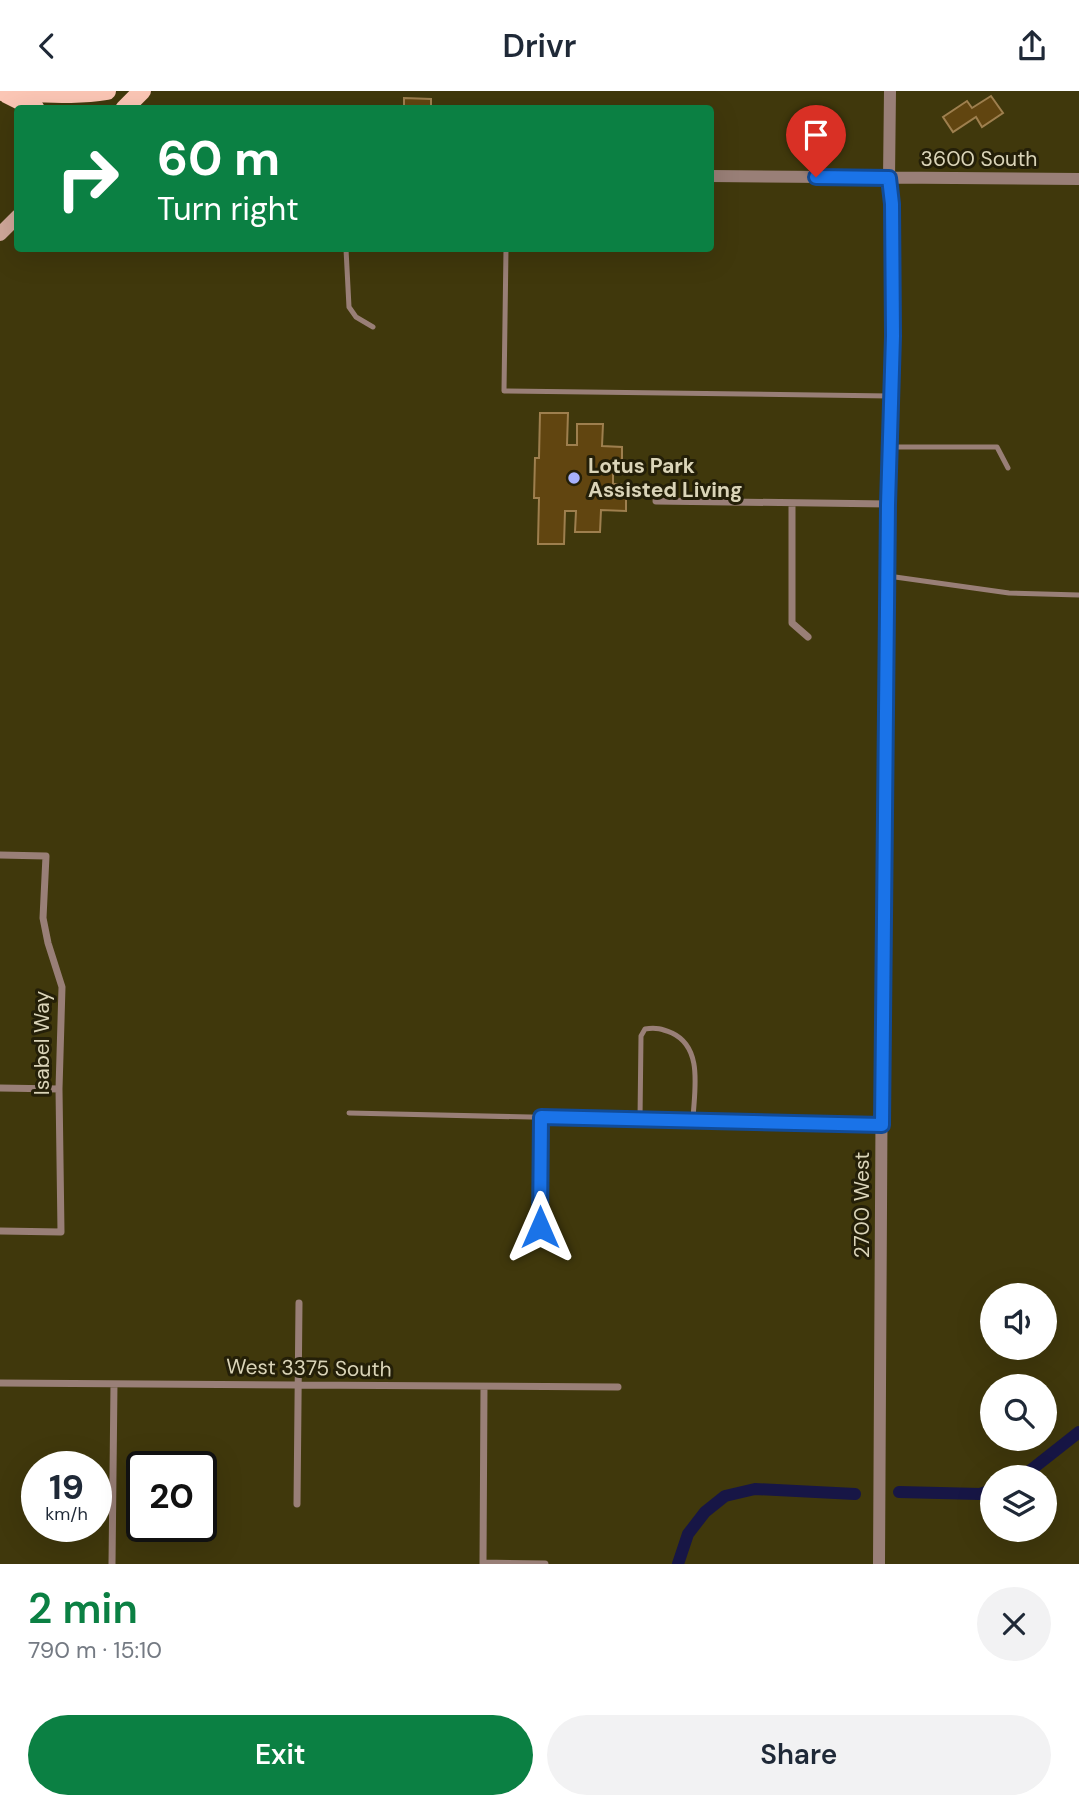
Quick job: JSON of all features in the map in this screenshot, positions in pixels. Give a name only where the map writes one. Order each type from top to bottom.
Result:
[{"type":"main road","points":[[1,91],[83,96],[107,91]]},
{"type":"main road","points":[[1,91],[28,105]]},
{"type":"main road","points":[[128,105],[142,91]]},
{"type":"main road","points":[[0,234],[14,220]]},
{"type":"street","name":"2700 West","points":[[878,1564],[888,505],[891,447],[890,91]]},
{"type":"street","name":"3600 South","points":[[714,176],[1079,179]]},
{"type":"street","points":[[656,501],[888,505]]},
{"type":"street","points":[[792,503],[792,623],[808,637]]},
{"type":"street","name":"Isabel Way","points":[[0,856],[46,856],[43,918],[62,987],[61,1232],[0,1231]]},
{"type":"street","points":[[0,1088],[60,1089]]},
{"type":"street","points":[[297,1504],[299,1303]]},
{"type":"street","name":"West 3375 South","points":[[0,1383],[618,1387]]},
{"type":"street","points":[[112,1564],[114,1384]]},
{"type":"street","points":[[484,1387],[483,1563],[545,1564]]},
{"type":"lane","points":[[345,252],[349,307],[356,317],[373,327]]},
{"type":"lane","points":[[506,252],[504,391],[891,396]]},
{"type":"lane","points":[[891,447],[996,447],[1008,468]]},
{"type":"lane","points":[[888,576],[1010,593],[1079,596]]},
{"type":"lane","points":[[640,1119],[641,1036],[645,1029],[660,1028],[681,1037],[691,1049],[694,1059],[693,1121]]},
{"type":"lane","points":[[349,1113],[882,1125]]},
{"type":"lane","points":[[540,1227],[541,1117]]},
{"type":"building","points":[[991,96],[1003,113],[982,127],[976,117],[953,132],[943,117],[967,101],[972,108]]},
{"type":"building","points":[[404,98],[431,99],[431,105],[404,105]]},
{"type":"building","name":"Lotus Park Assisted Living","points":[[540,413],[568,413],[567,445],[577,445],[577,424],[603,424],[602,446],[622,447],[622,471],[613,471],[613,484],[621,484],[620,492],[626,492],[626,511],[601,510],[600,532],[575,532],[576,511],[565,511],[564,544],[538,544],[539,498],[534,498],[535,458],[539,458]]},
{"type":"waterway","points":[[1037,1465],[1079,1432]]},
{"type":"waterway","points":[[678,1564],[688,1534],[705,1512],[725,1496],[755,1489],[855,1494]]},
{"type":"waterway","points":[[899,1492],[980,1494]]},
{"type":"place","name":"Lotus Park Assisted Living","points":[[574,478]]},
{"type":"route","points":[[540,1227],[541,1117],[882,1125],[888,505],[893,336],[892,204],[889,178],[816,177]]}]
